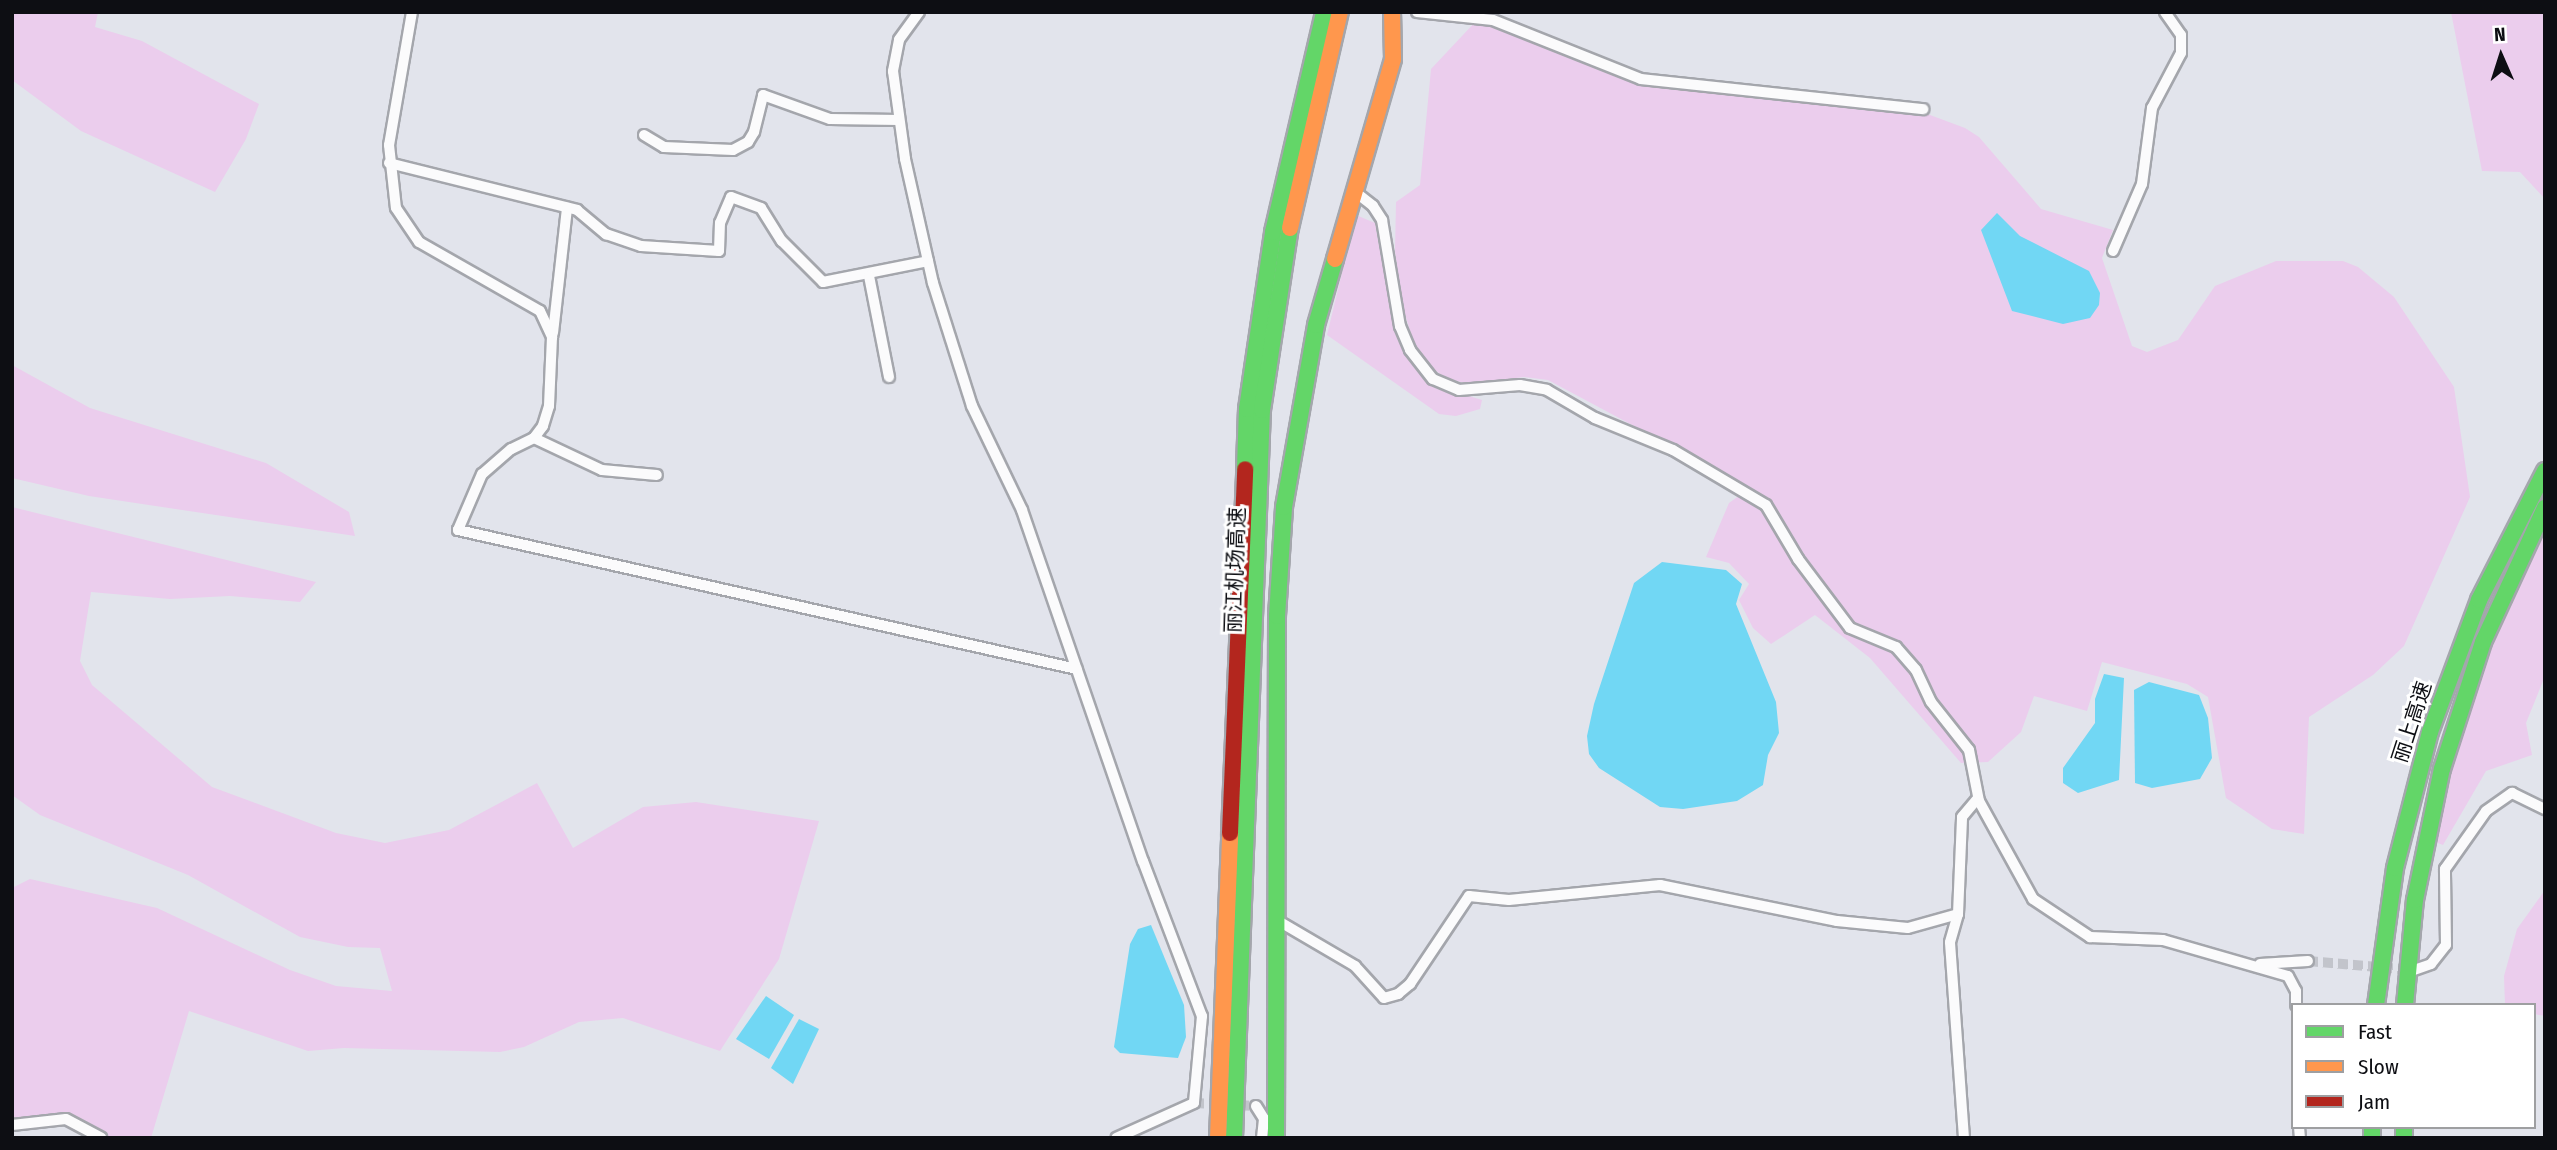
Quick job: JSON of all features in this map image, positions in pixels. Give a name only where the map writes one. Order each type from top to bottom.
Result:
[{"type":"highway","name":"丽江机场高速","points":[[1218,1138],[1247,409],[1273,232],[1324,12]]},
{"type":"highway","name":"丽江机场高速","points":[[1234,1138],[1262,410],[1288,235],[1340,12]]},
{"type":"highway","points":[[1276,1138],[1277,616],[1285,495],[1310,352],[1393,59],[1392,12]]},
{"type":"highway","name":"丽上高速","points":[[2376,1003],[2395,868],[2430,732],[2479,600],[2545,471]]},
{"type":"highway","name":"丽上高速","points":[[2404,1003],[2417,889],[2445,758],[2483,642],[2545,508]]},
{"type":"street","points":[[412,12],[389,163],[393,198],[412,234],[540,311],[552,337]]},
{"type":"street","points":[[919,12],[899,40],[893,61],[899,120],[928,261],[972,406],[1022,510],[1203,1024],[1194,1103],[1116,1138]]},
{"type":"street","points":[[1417,12],[1493,20],[1641,79],[1923,109]]},
{"type":"street","points":[[2113,251],[2142,184],[2152,108],[2181,53],[2181,35],[2165,12]]},
{"type":"street","points":[[644,135],[664,147],[733,150],[748,142],[754,132],[763,94],[830,119],[899,120]]},
{"type":"street","points":[[389,163],[567,208],[629,243],[719,251],[720,223],[731,197],[761,208],[782,241],[823,282],[869,276],[928,261]]},
{"type":"street","points":[[1354,191],[1373,206],[1382,220],[1400,326],[1426,372],[1459,390],[1520,385],[1547,390],[1595,418],[1673,450],[1766,505],[1797,559],[1850,628],[1896,647],[1916,670],[1930,702],[1969,750],[1978,798],[2027,892],[2073,929],[2090,937],[2163,940],[2290,977],[2296,1003]]},
{"type":"street","points":[[567,208],[552,337],[548,413],[534,438],[511,449],[482,474],[458,530],[1077,669]]},
{"type":"street","points":[[869,276],[889,377]]},
{"type":"street","points":[[534,438],[602,470],[657,475]]},
{"type":"street","points":[[2414,970],[2431,964],[2446,945],[2445,869],[2486,811],[2512,793],[2545,809]]},
{"type":"street","points":[[1964,1138],[1951,1003],[1950,942],[1958,914],[1961,822],[1966,808],[1978,798]]},
{"type":"street","points":[[1275,919],[1355,967],[1384,998],[1398,994],[1410,984],[1469,896],[1509,900],[1660,885],[1837,921],[1908,928],[1958,914]]},
{"type":"street","points":[[2250,965],[2308,961]]},
{"type":"street","points":[[1256,1106],[1264,1119],[1262,1138]]},
{"type":"street","points":[[12,1125],[66,1119],[102,1138]]},
{"type":"shaded area","points":[[12,12],[98,12],[95,27],[142,41],[259,104],[246,139],[215,192],[81,131],[12,80]]},
{"type":"shaded area","points":[[2451,12],[2545,12],[2545,199],[2520,172],[2482,171]]},
{"type":"shaded area","points":[[1477,20],[1632,81],[1922,112],[1965,128],[1979,137],[2041,209],[2113,230],[2102,258],[2132,346],[2147,352],[2178,340],[2215,286],[2276,261],[2343,261],[2358,267],[2394,297],[2454,387],[2470,497],[2404,646],[2373,675],[2309,717],[2304,834],[2272,829],[2226,798],[2208,697],[2187,684],[2102,662],[2087,711],[2034,696],[2021,732],[1988,762],[1961,763],[1870,658],[1815,615],[1771,644],[1753,628],[1739,600],[1749,584],[1729,563],[1706,557],[1729,503],[1750,488],[1548,380],[1524,377],[1467,384],[1444,377],[1431,367],[1413,341],[1402,304],[1395,251],[1396,202],[1420,185],[1431,69]]},
{"type":"shaded area","points":[[1356,215],[1375,223],[1395,333],[1403,352],[1433,385],[1482,400],[1480,409],[1456,416],[1439,414],[1327,335]]},
{"type":"shaded area","points":[[12,365],[90,408],[266,463],[349,512],[355,536],[89,496],[12,478]]},
{"type":"shaded area","points":[[12,507],[316,582],[300,602],[230,596],[170,599],[91,592],[80,661],[92,685],[212,787],[336,833],[385,843],[449,830],[537,783],[573,848],[643,807],[696,802],[819,821],[779,959],[720,1051],[623,1018],[579,1022],[524,1047],[500,1052],[344,1048],[308,1051],[189,1011],[151,1138],[107,1138],[80,1118],[64,1113],[12,1118],[12,888],[30,879],[157,908],[290,970],[336,986],[392,991],[380,948],[348,947],[300,937],[188,875],[40,815],[12,795]]},
{"type":"shaded area","points":[[2545,521],[2545,676],[2526,723],[2532,755],[2486,771],[2443,845],[2433,841],[2473,682]]},
{"type":"shaded area","points":[[2545,890],[2545,1016],[2536,1014],[2536,1003],[2505,1003],[2504,976],[2517,929]]},
{"type":"water","points":[[1997,213],[2020,236],[2089,271],[2100,293],[2099,305],[2090,318],[2063,324],[2012,311],[1981,230]]},
{"type":"water","points":[[1662,562],[1726,570],[1742,584],[1736,604],[1776,702],[1779,733],[1768,755],[1763,785],[1737,801],[1683,809],[1660,807],[1599,768],[1589,754],[1587,736],[1594,704],[1634,583]]},
{"type":"water","points":[[2104,674],[2124,678],[2119,780],[2078,793],[2063,783],[2063,768],[2095,723],[2095,699]]},
{"type":"water","points":[[2149,682],[2199,695],[2208,718],[2212,758],[2200,779],[2152,788],[2135,783],[2134,690]]},
{"type":"water","points":[[1151,925],[1184,1005],[1186,1037],[1178,1058],[1120,1053],[1114,1047],[1130,944],[1138,929]]},
{"type":"water","points":[[766,996],[794,1015],[769,1059],[736,1039]]},
{"type":"water","points":[[799,1019],[819,1029],[793,1084],[771,1068]]},
{"type":"tunnel","points":[[2308,961],[2413,970]]},
{"type":"tunnel","points":[[1194,1103],[1256,1106]]},
{"type":"traffic: fast","points":[[1245,469],[1247,409],[1273,232],[1324,12]]},
{"type":"traffic: fast","points":[[1234,1138],[1262,410],[1290,228]]},
{"type":"traffic: fast","points":[[1276,1138],[1277,616],[1284,507],[1316,325],[1335,259]]},
{"type":"traffic: fast","points":[[2376,1003],[2395,868],[2430,732],[2479,600],[2545,471]]},
{"type":"traffic: fast","points":[[2405,1003],[2415,900],[2442,769],[2483,642],[2545,508]]},
{"type":"traffic: fast","points":[[2372,1129],[2372,1138]]},
{"type":"traffic: fast","points":[[2404,1129],[2404,1138]]},
{"type":"traffic: slow","points":[[1290,228],[1340,12]]},
{"type":"traffic: slow","points":[[1335,259],[1393,59],[1392,12]]},
{"type":"traffic: slow","points":[[1218,1138],[1230,833]]},
{"type":"traffic: jam","points":[[1230,833],[1245,469]]}]
